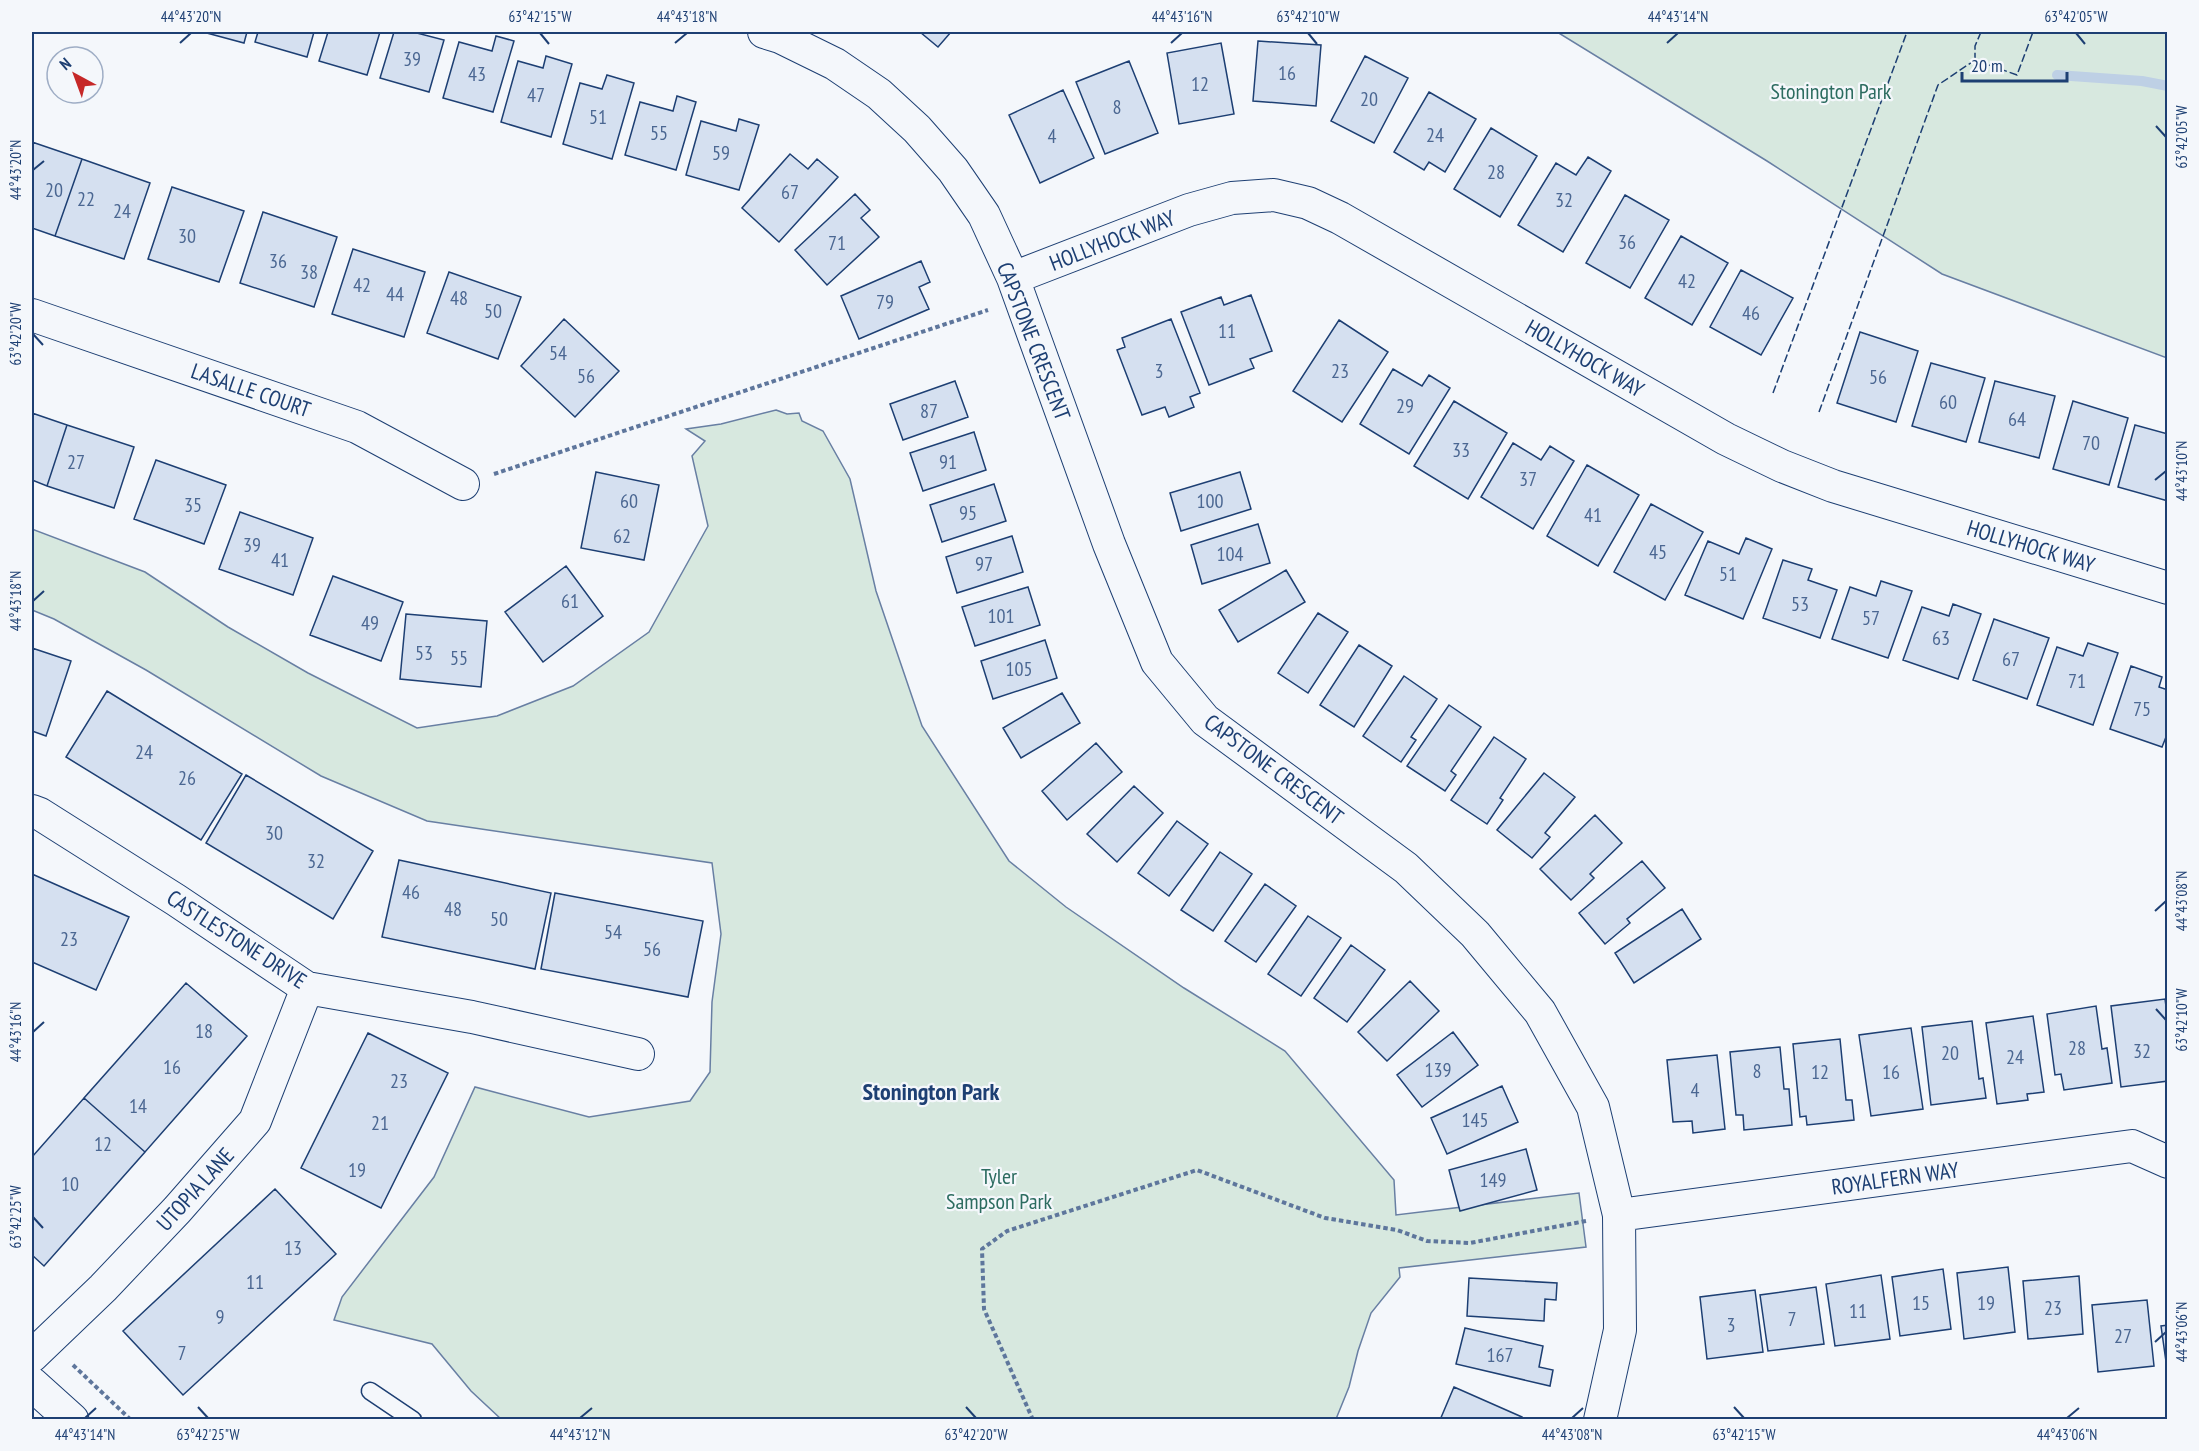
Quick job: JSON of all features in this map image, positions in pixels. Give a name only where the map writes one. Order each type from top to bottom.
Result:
[{"type":"street","name":"CAPSTONE CRESCENT","points":[[764,32],[780,37],[835,64],[879,94],[917,129],[953,170],[984,215],[1016,289],[1109,544],[1156,662],[1205,720],[1407,868],[1475,934],[1540,1012],[1593,1107],[1619,1215],[1620,1330],[1600,1419]]},
{"type":"street","name":"HOLLYHOCK WAY","points":[[1016,289],[1189,210],[1232,198],[1274,195],[1308,203],[1340,218],[1725,439],[1782,466],[1833,486],[2168,588]]},
{"type":"street","name":"LASALLE COURT","points":[[32,315],[357,427],[463,484]]},
{"type":"street","name":"CASTLESTONE DRIVE","points":[[32,811],[176,900],[307,988],[472,1017],[638,1054]]},
{"type":"street","name":"UTOPIA LANE","points":[[40,1348],[103,1288],[177,1210],[255,1121],[307,988]]},
{"type":"street","name":"ROYALFERN WAY","points":[[1619,1215],[2132,1146],[2168,1162]]},
{"type":"street","points":[[32,1384],[72,1419]]},
{"type":"lane","points":[[370,1391],[413,1419]]},
{"type":"path","points":[[463,484],[1016,289]]},
{"type":"path","points":[[1033,1419],[984,1309],[982,1249],[1007,1231],[1197,1170],[1325,1218],[1397,1230],[1427,1241],[1470,1243],[1619,1215]]},
{"type":"path","points":[[40,1348],[131,1419]]},
{"type":"green space","points":[[1557,32],[2167,32],[2167,358],[1942,274],[1767,161]]},
{"type":"green space","name":"Tyler Sampson Park","points":[[776,410],[787,414],[799,413],[802,421],[823,431],[850,479],[876,591],[922,726],[1009,861],[1066,907],[1184,988],[1285,1051],[1394,1180],[1396,1215],[1579,1193],[1586,1247],[1399,1268],[1400,1277],[1371,1313],[1349,1387],[1336,1419],[501,1419],[471,1391],[432,1344],[334,1320],[342,1297],[434,1177],[475,1087],[589,1117],[690,1101],[710,1072],[712,1002],[721,934],[712,863],[427,821],[321,776],[146,670],[54,619],[32,610],[32,529],[145,572],[228,627],[308,673],[417,728],[497,716],[573,686],[649,632],[708,526],[692,456],[705,441],[686,429],[721,424]]},
{"type":"building","points":[[203,32],[247,32],[244,43]]},
{"type":"building","points":[[258,32],[314,32],[307,57],[255,42]]},
{"type":"building","points":[[328,32],[380,32],[367,75],[319,61]]},
{"type":"building","points":[[394,32],[413,32],[444,40],[429,92],[380,78]]},
{"type":"building","points":[[920,32],[951,32],[938,47]]},
{"type":"building","points":[[496,36],[514,41],[493,112],[443,98],[459,42],[492,51]]},
{"type":"building","points":[[1258,41],[1321,45],[1316,106],[1253,101]]},
{"type":"building","points":[[1221,43],[1234,114],[1179,124],[1167,53]]},
{"type":"building","points":[[546,56],[572,64],[551,137],[501,122],[518,61],[543,68]]},
{"type":"building","points":[[1365,56],[1408,78],[1374,143],[1331,121]]},
{"type":"building","points":[[1129,61],[1158,133],[1105,154],[1076,82]]},
{"type":"building","points":[[607,75],[634,83],[612,159],[563,144],[580,83],[602,89]]},
{"type":"building","points":[[1063,90],[1094,158],[1040,183],[1009,115]]},
{"type":"building","points":[[1429,92],[1476,119],[1445,172],[1429,162],[1424,170],[1394,152]]},
{"type":"building","points":[[677,96],[696,102],[676,170],[625,155],[640,102],[673,111]]},
{"type":"building","points":[[739,119],[759,125],[739,190],[686,175],[701,121],[736,131]]},
{"type":"building","points":[[1491,128],[1537,156],[1500,217],[1454,189]]},
{"type":"building","points":[[32,142],[82,159],[55,236],[32,228]]},
{"type":"building","points":[[790,154],[808,169],[817,159],[838,177],[779,242],[742,208]]},
{"type":"building","points":[[1588,157],[1611,171],[1563,252],[1518,225],[1556,163],[1576,175]]},
{"type":"building","points":[[82,159],[150,183],[124,259],[55,236]]},
{"type":"building","points":[[172,187],[244,211],[219,282],[148,259]]},
{"type":"building","points":[[855,194],[870,210],[861,218],[879,237],[827,285],[795,250]]},
{"type":"building","points":[[1625,195],[1669,220],[1630,288],[1586,263]]},
{"type":"building","points":[[263,212],[337,237],[314,307],[240,283]]},
{"type":"building","points":[[1681,236],[1728,263],[1692,325],[1645,298]]},
{"type":"building","points":[[353,249],[425,272],[404,337],[332,314]]},
{"type":"building","points":[[921,261],[930,282],[919,287],[929,309],[859,339],[841,296]]},
{"type":"building","points":[[1741,270],[1793,298],[1761,355],[1710,327]]},
{"type":"building","points":[[449,272],[521,297],[498,359],[427,333]]},
{"type":"building","points":[[1251,295],[1272,351],[1250,359],[1254,368],[1209,385],[1181,312],[1221,297],[1224,305]]},
{"type":"building","points":[[564,319],[619,371],[575,417],[521,366]]},
{"type":"building","points":[[1171,319],[1200,393],[1190,397],[1194,407],[1169,417],[1165,407],[1142,415],[1117,350],[1125,347],[1122,338]]},
{"type":"building","points":[[1339,320],[1388,352],[1342,422],[1293,391]]},
{"type":"building","points":[[1860,332],[1918,351],[1896,422],[1837,403]]},
{"type":"building","points":[[1931,363],[1985,378],[1966,442],[1912,426]]},
{"type":"building","points":[[1393,369],[1422,386],[1429,375],[1450,388],[1409,454],[1360,424]]},
{"type":"building","points":[[955,381],[968,417],[903,440],[890,404]]},
{"type":"building","points":[[1995,381],[2055,396],[2039,458],[1979,442]]},
{"type":"building","points":[[1454,401],[1507,433],[1468,499],[1414,466]]},
{"type":"building","points":[[2073,401],[2128,418],[2109,485],[2053,469]]},
{"type":"building","points":[[32,413],[67,425],[47,486],[32,480]]},
{"type":"building","points":[[67,425],[134,447],[114,508],[47,486]]},
{"type":"building","points":[[2135,425],[2168,434],[2168,501],[2118,487]]},
{"type":"building","points":[[974,432],[986,470],[923,491],[910,453]]},
{"type":"building","points":[[1513,443],[1541,460],[1550,446],[1574,461],[1533,529],[1481,497]]},
{"type":"building","points":[[156,460],[226,485],[204,544],[134,519]]},
{"type":"building","points":[[1587,465],[1639,495],[1598,566],[1547,536]]},
{"type":"building","points":[[596,472],[659,485],[644,560],[581,548]]},
{"type":"building","points":[[1240,472],[1251,509],[1181,531],[1170,493]]},
{"type":"building","points":[[994,484],[1006,521],[942,542],[930,505]]},
{"type":"building","points":[[1651,504],[1703,532],[1665,600],[1614,572]]},
{"type":"building","points":[[240,512],[313,538],[293,595],[219,569]]},
{"type":"building","points":[[1258,524],[1270,563],[1202,584],[1191,545]]},
{"type":"building","points":[[1012,536],[1023,572],[957,593],[946,557]]},
{"type":"building","points":[[1746,538],[1772,549],[1743,619],[1685,595],[1708,541],[1739,554]]},
{"type":"building","points":[[1783,560],[1812,569],[1808,580],[1837,590],[1820,638],[1763,618]]},
{"type":"building","points":[[566,566],[603,616],[543,662],[505,612]]},
{"type":"building","points":[[1286,570],[1305,602],[1238,642],[1219,610]]},
{"type":"building","points":[[333,576],[403,602],[381,661],[310,635]]},
{"type":"building","points":[[1881,581],[1912,591],[1888,658],[1832,639],[1850,587],[1876,596]]},
{"type":"building","points":[[1028,587],[1040,625],[975,646],[962,607]]},
{"type":"building","points":[[1953,604],[1981,614],[1958,679],[1903,660],[1922,607],[1949,616]]},
{"type":"building","points":[[1318,613],[1348,632],[1308,693],[1278,673]]},
{"type":"building","points":[[406,614],[487,621],[481,687],[400,679]]},
{"type":"building","points":[[1994,619],[2049,638],[2027,699],[1973,680]]},
{"type":"building","points":[[1045,640],[1057,678],[993,699],[981,661]]},
{"type":"building","points":[[2088,643],[2118,653],[2093,725],[2037,705],[2057,647],[2083,656]]},
{"type":"building","points":[[1359,645],[1392,666],[1354,727],[1320,705]]},
{"type":"building","points":[[32,648],[71,661],[46,736],[32,731]]},
{"type":"building","points":[[2131,666],[2162,677],[2159,687],[2168,690],[2168,732],[2162,747],[2110,729]]},
{"type":"building","points":[[1404,676],[1437,699],[1411,737],[1416,740],[1401,762],[1363,736]]},
{"type":"building","points":[[107,691],[242,774],[201,840],[66,757]]},
{"type":"building","points":[[1062,693],[1080,723],[1021,758],[1003,728]]},
{"type":"building","points":[[1449,705],[1481,727],[1451,771],[1456,775],[1445,791],[1407,766]]},
{"type":"building","points":[[1494,737],[1526,759],[1500,798],[1503,800],[1487,824],[1451,800]]},
{"type":"building","points":[[1096,743],[1122,772],[1067,820],[1042,791]]},
{"type":"building","points":[[1544,773],[1575,797],[1545,833],[1550,837],[1532,858],[1497,830]]},
{"type":"building","points":[[246,775],[373,851],[333,919],[206,843]]},
{"type":"building","points":[[1134,786],[1163,813],[1117,862],[1087,834]]},
{"type":"building","points":[[1595,815],[1622,843],[1590,874],[1594,878],[1571,900],[1540,869]]},
{"type":"building","points":[[1177,821],[1208,844],[1169,896],[1138,873]]},
{"type":"building","points":[[1220,852],[1252,874],[1213,931],[1181,910]]},
{"type":"building","points":[[399,860],[551,893],[535,969],[382,937]]},
{"type":"building","points":[[1642,861],[1665,888],[1627,919],[1630,923],[1605,944],[1579,913]]},
{"type":"building","points":[[32,874],[129,917],[96,990],[32,962]]},
{"type":"building","points":[[1265,884],[1296,906],[1256,962],[1225,941]]},
{"type":"building","points":[[555,893],[703,921],[688,997],[541,969]]},
{"type":"building","points":[[1682,909],[1701,939],[1634,983],[1615,953]]},
{"type":"building","points":[[1308,916],[1341,938],[1301,996],[1268,974]]},
{"type":"building","points":[[1351,945],[1385,970],[1347,1022],[1314,998]]},
{"type":"building","points":[[1410,981],[1439,1011],[1387,1061],[1358,1032]]},
{"type":"building","points":[[186,983],[247,1036],[145,1152],[84,1098]]},
{"type":"building","points":[[2165,999],[2168,1021],[2168,1081],[2121,1087],[2111,1006]]},
{"type":"building","points":[[2096,1006],[2102,1049],[2107,1048],[2112,1083],[2064,1090],[2061,1074],[2055,1075],[2047,1014]]},
{"type":"building","points":[[2033,1016],[2044,1092],[2027,1094],[2028,1100],[1997,1104],[1986,1023]]},
{"type":"building","points":[[1972,1021],[1979,1079],[1983,1078],[1986,1098],[1931,1105],[1922,1027]]},
{"type":"building","points":[[1911,1028],[1923,1109],[1871,1116],[1859,1035]]},
{"type":"building","points":[[1453,1032],[1478,1065],[1422,1107],[1397,1075]]},
{"type":"building","points":[[368,1033],[448,1073],[381,1208],[301,1168]]},
{"type":"building","points":[[1840,1039],[1846,1100],[1852,1100],[1854,1120],[1807,1125],[1806,1116],[1800,1117],[1793,1044]]},
{"type":"building","points":[[1780,1047],[1784,1089],[1789,1089],[1792,1125],[1744,1130],[1743,1115],[1736,1115],[1730,1052]]},
{"type":"building","points":[[1717,1055],[1725,1129],[1693,1133],[1692,1121],[1673,1122],[1667,1060]]},
{"type":"building","points":[[1502,1086],[1518,1122],[1447,1154],[1431,1118]]},
{"type":"building","points":[[84,1098],[145,1152],[44,1266],[32,1255],[32,1157]]},
{"type":"building","points":[[1526,1149],[1537,1190],[1460,1211],[1449,1170]]},
{"type":"building","points":[[275,1189],[336,1254],[183,1395],[123,1331]]},
{"type":"building","points":[[2008,1267],[2015,1332],[1964,1339],[1957,1273]]},
{"type":"building","points":[[1943,1269],[1951,1329],[1900,1336],[1892,1277]]},
{"type":"building","points":[[1881,1275],[1890,1339],[1835,1346],[1826,1284]]},
{"type":"building","points":[[2079,1276],[2083,1334],[2028,1339],[2023,1281]]},
{"type":"building","points":[[1469,1278],[1557,1283],[1556,1300],[1545,1299],[1544,1321],[1467,1316]]},
{"type":"building","points":[[1816,1287],[1824,1344],[1768,1351],[1760,1295]]},
{"type":"building","points":[[1755,1290],[1763,1352],[1707,1359],[1700,1297]]},
{"type":"building","points":[[2147,1300],[2154,1366],[2098,1372],[2092,1305]]},
{"type":"building","points":[[2168,1325],[2168,1376],[2161,1326]]},
{"type":"building","points":[[1465,1328],[1543,1346],[1539,1367],[1553,1370],[1550,1386],[1456,1364]]},
{"type":"building","points":[[1454,1387],[1522,1417],[1521,1420],[1440,1420]]},
{"type":"waterway","points":[[2057,75],[2142,81],[2168,86]]},
{"type":"fence","points":[[1773,393],[1907,32]]},
{"type":"fence","points":[[1981,32],[1975,46],[1975,60],[2017,75],[2033,32]]},
{"type":"fence","points":[[1819,412],[1938,85],[1975,60]]},
{"type":"district","name":"Stonington Park","points":[[931,1092]]}]
